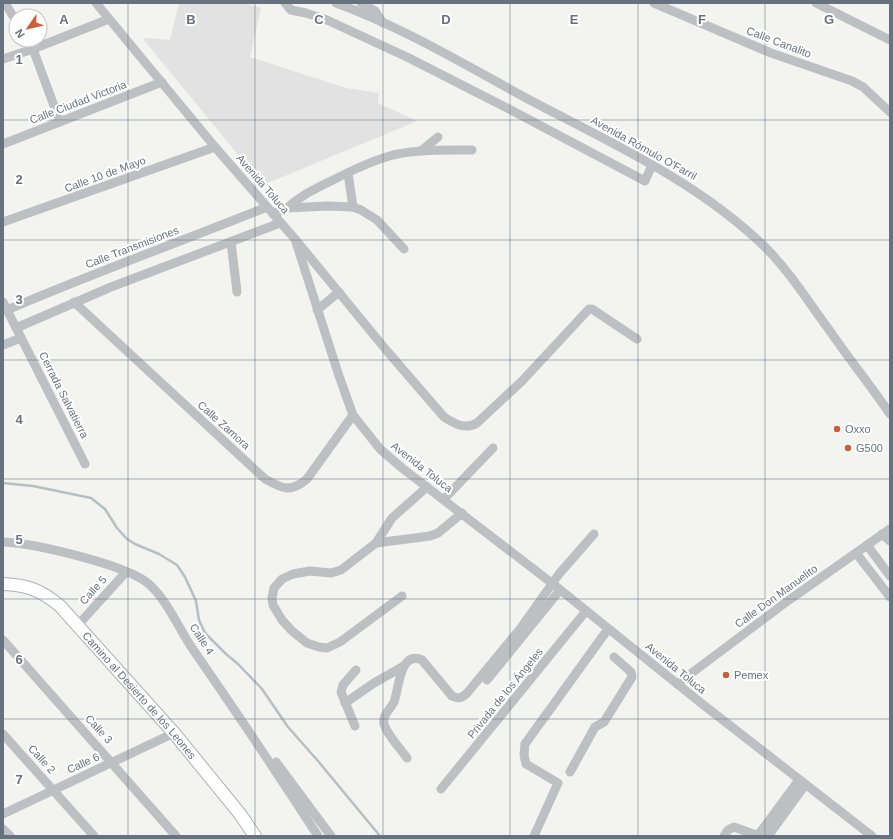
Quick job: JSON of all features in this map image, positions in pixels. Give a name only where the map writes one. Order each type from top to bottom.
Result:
[{"type":"main road","name":"Camino al Desierto de los Leones","points":[[3,584],[18,585],[36,589],[50,598],[78,625],[174,733],[240,814],[255,836]]},
{"type":"street","name":"Avenida Toluca","points":[[96,3],[215,147],[295,239],[317,310],[353,415],[380,449],[872,836]]},
{"type":"street","name":"Avenida Rómulo O'Farril","points":[[336,3],[383,23],[455,59],[652,165],[700,194],[745,229],[766,248],[787,271],[887,404],[890,414]]},
{"type":"street","points":[[361,3],[375,11],[383,23]]},
{"type":"street","name":"Calle Canalito","points":[[654,3],[771,53],[852,80],[890,112]]},
{"type":"street","points":[[816,3],[890,40]]},
{"type":"street","points":[[288,6],[327,20],[402,55],[516,112],[645,181],[652,165]]},
{"type":"street","points":[[3,59],[109,19]]},
{"type":"street","points":[[32,49],[60,122]]},
{"type":"street","name":"Calle Ciudad Victoria","points":[[3,144],[162,82]]},
{"type":"street","points":[[421,151],[438,137]]},
{"type":"street","name":"Calle 10 de Mayo","points":[[3,222],[215,147]]},
{"type":"street","points":[[273,214],[287,208],[304,195],[348,173],[367,164],[393,155],[421,151],[472,150]]},
{"type":"street","points":[[348,173],[353,207]]},
{"type":"street","points":[[287,208],[327,206],[353,207],[377,220],[404,249]]},
{"type":"street","name":"Calle Transmisiones","points":[[5,306],[201,234],[267,207]]},
{"type":"street","points":[[16,328],[118,284],[280,223]]},
{"type":"street","points":[[295,239],[387,351],[444,417],[463,427],[473,426],[478,423],[522,381],[589,309],[592,309],[637,339]]},
{"type":"street","points":[[231,242],[237,292]]},
{"type":"street","points":[[317,310],[338,292]]},
{"type":"street","name":"Calle Zamora","points":[[74,302],[265,479],[280,488],[289,489],[298,486],[307,479],[353,415]]},
{"type":"street","points":[[3,344],[21,338],[5,306]]},
{"type":"street","name":"Cerrada Salvatierra","points":[[21,338],[85,464]]},
{"type":"street","points":[[444,499],[493,448]]},
{"type":"street","points":[[402,596],[340,642],[327,648],[307,643],[287,626],[273,605],[272,598],[274,588],[282,579],[292,574],[310,571],[331,573],[341,570],[376,543],[392,518],[427,487]]},
{"type":"street","points":[[376,543],[430,536],[438,533],[462,513]]},
{"type":"street","name":"Calle Don Manuelito","points":[[677,684],[789,600],[890,528]]},
{"type":"street","points":[[345,703],[374,683],[404,666],[413,658],[422,660],[452,696],[461,698],[468,692],[520,629],[559,574],[594,534]]},
{"type":"street","points":[[882,534],[890,541]]},
{"type":"street","name":"Calle 4","points":[[3,542],[23,544],[99,562],[126,572],[150,584],[164,602],[191,646],[260,746],[318,836]]},
{"type":"street","points":[[867,545],[890,576]]},
{"type":"street","points":[[856,553],[890,598]]},
{"type":"street","name":"Calle 5","points":[[78,625],[126,572]]},
{"type":"street","points":[[487,680],[560,590]]},
{"type":"street","name":"Privada de los Ángeles","points":[[441,790],[586,611]]},
{"type":"street","points":[[534,836],[558,783],[526,764],[524,755],[525,744],[608,629]]},
{"type":"street","name":"Calle 3","points":[[3,640],[176,836]]},
{"type":"street","points":[[570,772],[595,727],[604,722],[632,677],[631,672],[614,656]]},
{"type":"street","points":[[404,666],[394,701],[386,713],[384,724],[386,730],[407,758]]},
{"type":"street","points":[[355,726],[340,692],[343,685],[356,670]]},
{"type":"street","name":"Calle 6","points":[[3,814],[174,733]]},
{"type":"street","name":"Calle 2","points":[[3,734],[94,836]]},
{"type":"street","points":[[260,746],[268,752],[331,836]]},
{"type":"street","points":[[768,836],[775,820],[802,782]]},
{"type":"street","points":[[240,814],[248,836]]},
{"type":"street","points":[[724,836],[731,828],[740,833],[758,835],[775,820]]},
{"type":"street","points":[[3,829],[10,836]]},
{"type":"shaded area","points":[[179,3],[244,3],[261,8],[250,57],[346,88],[379,93],[378,103],[417,121],[263,185],[143,39],[170,40]]},
{"type":"waterway","points":[[3,483],[33,486],[91,498],[105,509],[117,528],[127,539],[159,554],[177,565],[185,577],[196,601],[199,620],[205,633],[262,689],[288,727],[380,836]]},
{"type":"place","name":"Oxxo","points":[[837,429]]},
{"type":"place","name":"G500","points":[[848,448]]},
{"type":"place","name":"Pemex","points":[[726,675]]}]
